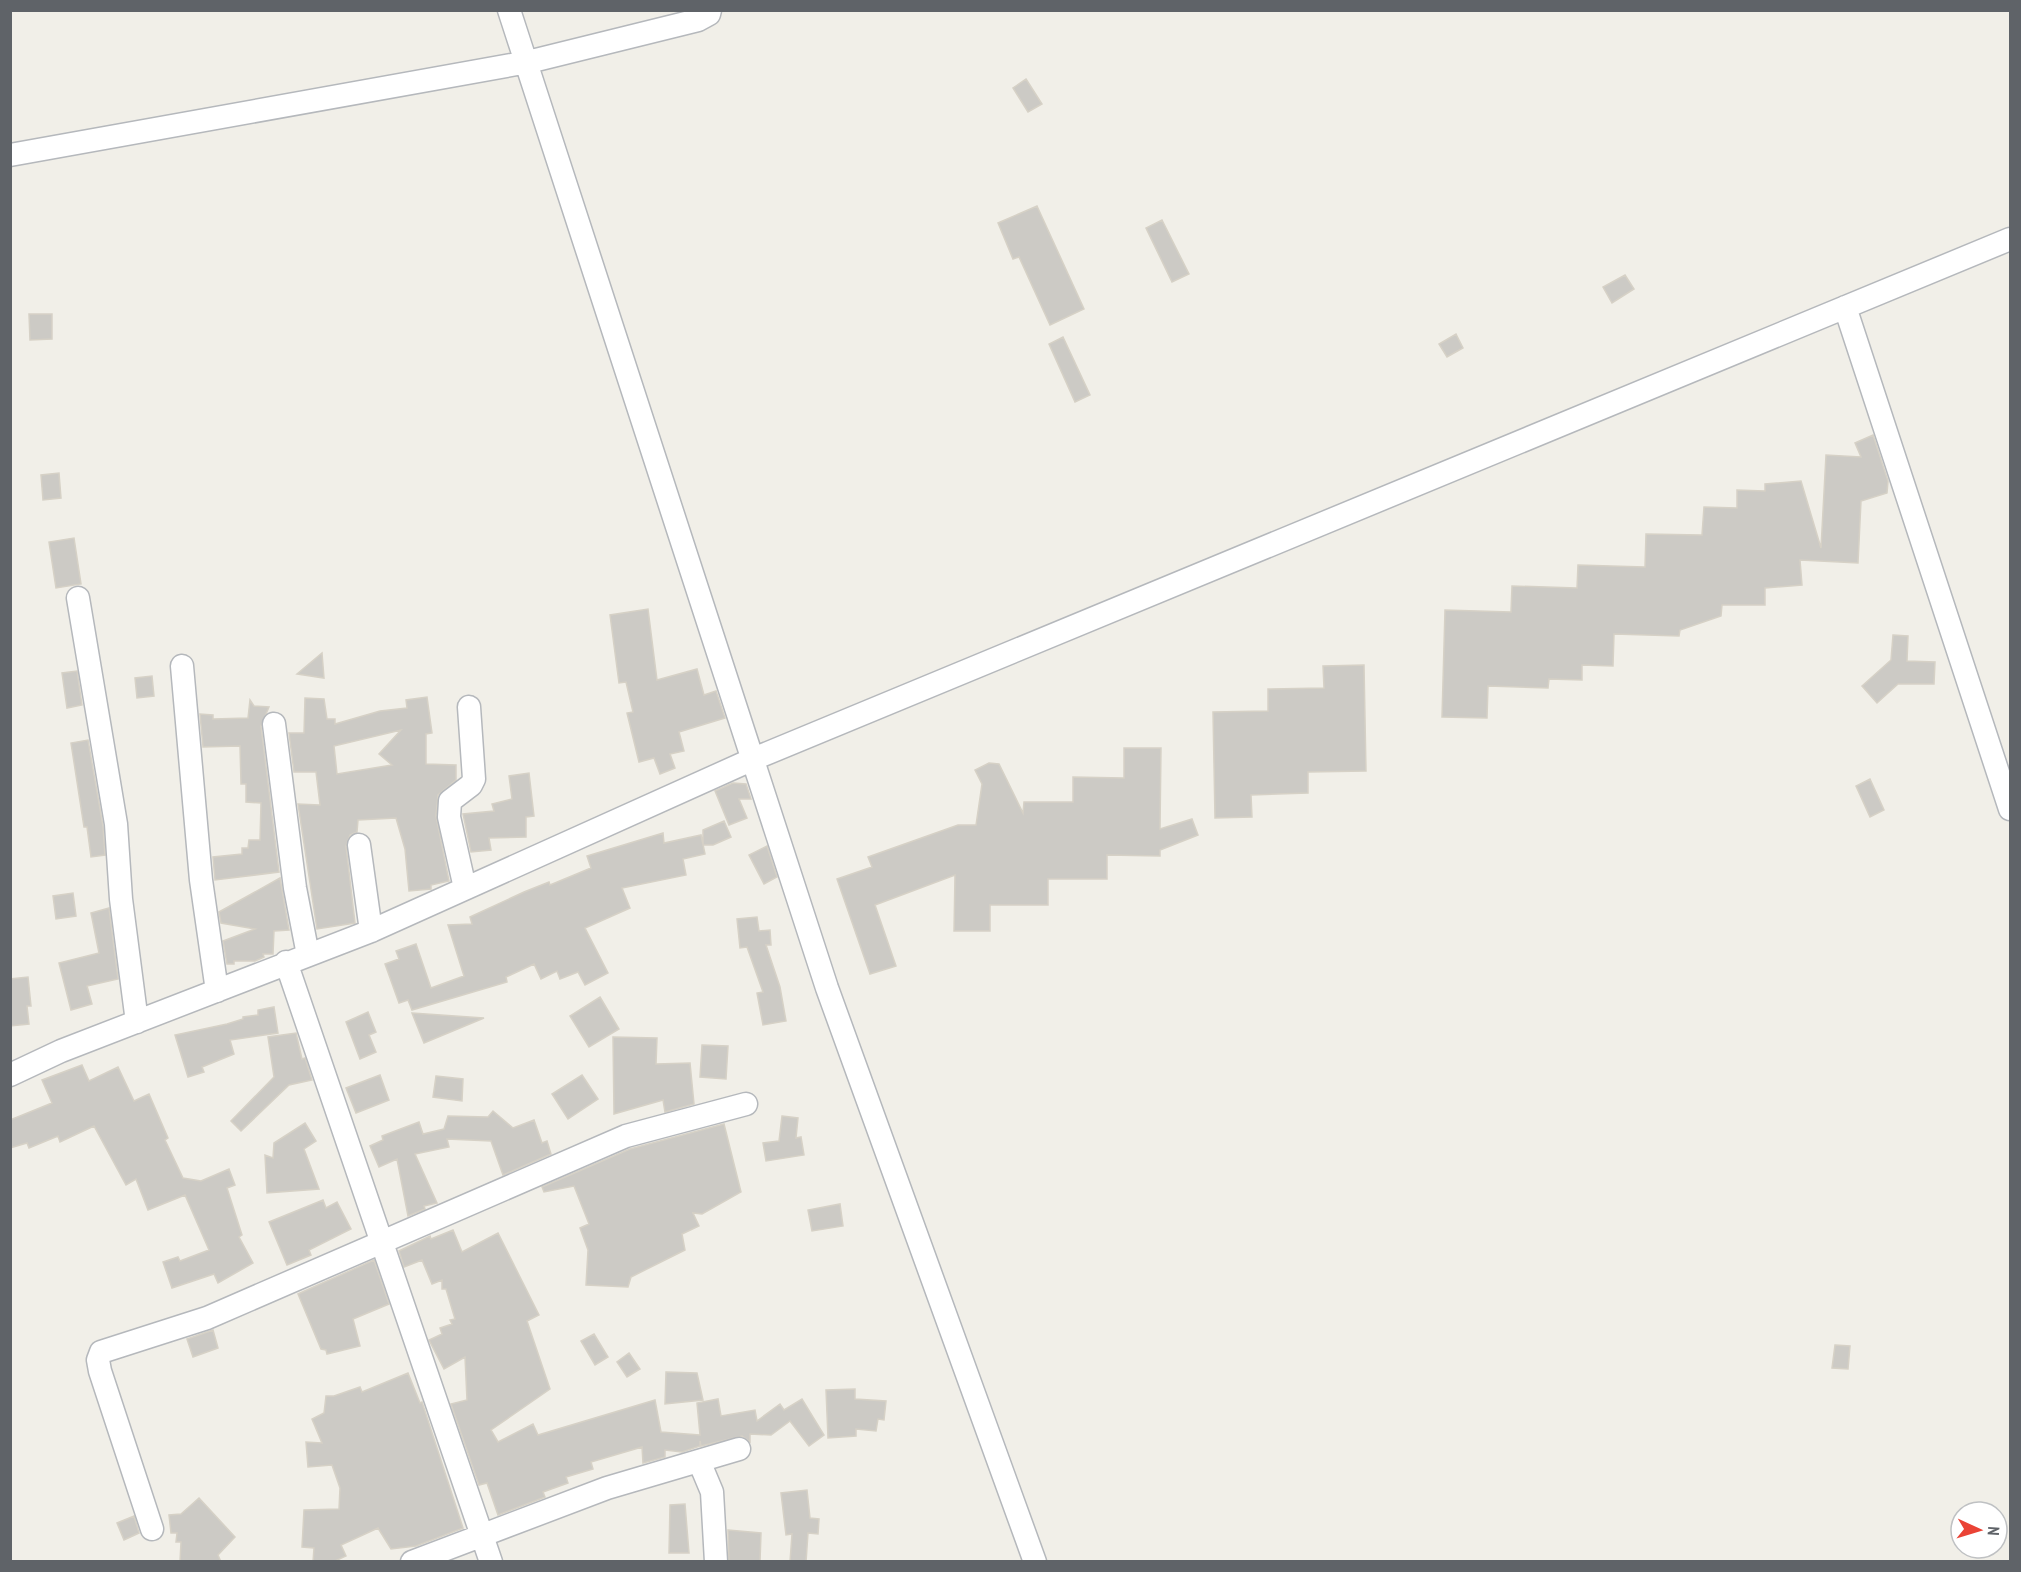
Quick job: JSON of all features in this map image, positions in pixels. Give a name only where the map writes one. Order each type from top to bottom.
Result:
[{"type":"street","points":[[509,10],[528,62],[751,760],[837,1019],[1035,1562]]},
{"type":"street","points":[[10,154],[528,62],[698,20],[710,10]]},
{"type":"street","points":[[10,1075],[61,1051],[371,931],[751,760],[2010,239]]},
{"type":"street","points":[[1845,307],[2010,809]]},
{"type":"street","points":[[78,598],[116,824],[121,899],[137,1022]]},
{"type":"street","points":[[182,666],[201,880],[217,991]]},
{"type":"street","points":[[465,888],[449,817],[450,801],[471,785],[474,779],[469,707]]},
{"type":"street","points":[[274,724],[295,888],[308,955]]},
{"type":"street","points":[[359,844],[371,931]]},
{"type":"street","points":[[286,962],[384,1243],[491,1562]]},
{"type":"street","points":[[152,1529],[100,1371],[98,1360],[100,1352],[207,1318],[626,1136],[746,1104]]},
{"type":"street","points":[[412,1562],[608,1488],[739,1449]]},
{"type":"street","points":[[699,1461],[712,1492],[716,1562]]},
{"type":"building","points":[[1026,79],[1042,104],[1028,112],[1013,88]]},
{"type":"building","points":[[1037,206],[1084,309],[1050,325],[1019,257],[1013,259],[998,223]]},
{"type":"building","points":[[1162,220],[1189,274],[1172,282],[1146,228]]},
{"type":"building","points":[[1625,275],[1634,289],[1612,303],[1603,287]]},
{"type":"building","points":[[29,314],[52,314],[52,339],[30,340]]},
{"type":"building","points":[[1456,334],[1463,348],[1447,357],[1439,344]]},
{"type":"building","points":[[1063,337],[1090,395],[1075,402],[1049,344]]},
{"type":"building","points":[[1873,435],[1888,481],[1887,493],[1861,501],[1858,563],[1800,560],[1802,585],[1765,588],[1765,605],[1722,605],[1721,616],[1680,630],[1679,636],[1614,634],[1613,666],[1582,665],[1582,680],[1549,679],[1548,688],[1488,686],[1487,718],[1442,717],[1445,610],[1511,612],[1512,586],[1577,588],[1578,565],[1645,567],[1646,534],[1702,535],[1704,507],[1737,508],[1737,490],[1765,491],[1765,484],[1801,481],[1821,548],[1826,455],[1861,457],[1855,443]]},
{"type":"building","points":[[59,473],[61,498],[43,500],[41,475]]},
{"type":"building","points":[[74,538],[81,584],[56,588],[49,542]]},
{"type":"building","points":[[648,609],[657,680],[697,669],[704,695],[716,691],[725,718],[679,732],[684,751],[670,754],[675,768],[660,774],[654,758],[639,762],[627,713],[633,712],[626,682],[619,683],[610,615]]},
{"type":"building","points":[[1893,635],[1908,636],[1907,661],[1935,662],[1934,684],[1898,684],[1877,703],[1862,686],[1891,660]]},
{"type":"building","points":[[322,653],[324,678],[297,674]]},
{"type":"building","points":[[1364,665],[1366,771],[1308,772],[1308,793],[1251,795],[1252,817],[1215,818],[1213,712],[1268,711],[1268,689],[1324,688],[1323,666]]},
{"type":"building","points":[[77,671],[82,705],[67,708],[62,673]]},
{"type":"building","points":[[152,676],[154,696],[137,698],[135,678]]},
{"type":"building","points":[[427,697],[432,733],[426,734],[426,764],[456,765],[456,780],[438,795],[436,816],[449,881],[431,885],[431,889],[409,891],[405,849],[396,818],[358,820],[357,832],[350,835],[346,846],[355,923],[317,929],[298,804],[320,805],[316,772],[294,772],[289,733],[304,733],[305,698],[324,699],[327,719],[335,719],[335,724],[380,711],[407,708],[406,700]],"holes":[[[401,730],[379,754],[392,765],[337,774],[334,746]]]},
{"type":"building","points":[[250,700],[254,706],[269,707],[261,726],[279,872],[215,880],[213,857],[242,854],[242,848],[248,848],[249,840],[260,840],[261,803],[246,802],[246,784],[241,784],[240,746],[203,747],[200,714],[213,715],[213,719],[248,718]]},
{"type":"building","points":[[88,740],[103,826],[105,855],[91,857],[71,743]]},
{"type":"building","points":[[1124,748],[1161,748],[1160,829],[1192,819],[1198,835],[1160,850],[1160,856],[1107,855],[1107,879],[1048,879],[1048,905],[990,905],[990,931],[954,931],[955,875],[875,905],[896,966],[870,974],[837,879],[872,867],[868,857],[958,825],[976,825],[982,784],[975,770],[989,763],[999,764],[1023,813],[1024,802],[1073,802],[1073,777],[1124,778]]},
{"type":"building","points":[[529,773],[534,816],[526,817],[526,837],[489,838],[491,850],[471,852],[463,814],[494,811],[492,804],[512,799],[509,776]]},
{"type":"building","points":[[1870,779],[1884,810],[1870,817],[1856,786]]},
{"type":"building","points":[[733,783],[746,784],[751,799],[739,799],[747,818],[729,825],[715,791]]},
{"type":"building","points":[[724,821],[731,837],[713,845],[703,845],[703,830]]},
{"type":"building","points":[[663,833],[664,843],[701,835],[705,854],[683,859],[686,875],[622,888],[630,908],[585,928],[608,973],[585,985],[578,972],[560,979],[557,971],[541,979],[534,964],[506,977],[507,982],[412,1010],[408,1000],[399,1003],[385,964],[399,959],[396,951],[416,944],[431,988],[464,976],[448,925],[472,924],[470,917],[524,892],[549,882],[550,885],[591,868],[587,856]]},
{"type":"building","points":[[767,846],[777,877],[764,884],[749,855]]},
{"type":"building","points":[[280,878],[289,930],[274,931],[273,954],[263,954],[264,957],[255,961],[234,961],[234,964],[227,964],[223,941],[255,929],[221,923],[219,912]]},
{"type":"building","points":[[73,893],[76,916],[56,919],[53,896]]},
{"type":"building","points":[[109,908],[118,979],[87,986],[92,1004],[71,1010],[59,963],[99,953],[91,913]]},
{"type":"building","points":[[757,917],[759,931],[770,930],[771,945],[766,945],[780,987],[786,1021],[763,1025],[757,993],[763,992],[747,947],[740,948],[737,919]]},
{"type":"building","points":[[28,977],[31,1006],[27,1006],[29,1024],[10,1026],[10,979]]},
{"type":"building","points":[[600,997],[619,1029],[589,1047],[570,1016]]},
{"type":"building","points":[[274,1007],[278,1033],[230,1040],[234,1054],[202,1067],[204,1072],[188,1077],[175,1035],[227,1024],[243,1019],[243,1017],[258,1015],[258,1010]]},
{"type":"building","points":[[368,1012],[376,1032],[369,1035],[376,1052],[360,1059],[346,1022]]},
{"type":"building","points":[[412,1013],[484,1018],[424,1043]]},
{"type":"building","points":[[296,1033],[302,1059],[305,1058],[312,1080],[289,1085],[241,1131],[231,1121],[274,1077],[268,1037]]},
{"type":"building","points":[[613,1037],[657,1038],[656,1064],[690,1063],[694,1104],[665,1112],[663,1100],[614,1114]]},
{"type":"building","points":[[702,1045],[728,1046],[726,1079],[700,1077]]},
{"type":"building","points":[[82,1065],[89,1081],[118,1067],[134,1101],[149,1094],[168,1138],[165,1140],[183,1178],[201,1181],[229,1169],[235,1185],[227,1188],[242,1235],[239,1237],[253,1263],[218,1283],[214,1274],[172,1288],[163,1262],[178,1257],[180,1261],[209,1250],[185,1195],[148,1210],[136,1179],[126,1185],[94,1126],[60,1142],[58,1136],[29,1148],[27,1143],[10,1148],[10,1120],[52,1103],[42,1080]]},
{"type":"building","points":[[380,1075],[389,1100],[356,1113],[346,1088]]},
{"type":"building","points":[[582,1075],[598,1099],[568,1119],[552,1094]]},
{"type":"building","points":[[436,1076],[463,1079],[462,1101],[433,1097]]},
{"type":"building","points":[[493,1111],[513,1128],[534,1120],[542,1143],[547,1141],[551,1154],[503,1175],[491,1141],[447,1139],[449,1147],[415,1154],[437,1203],[424,1206],[425,1209],[408,1216],[397,1159],[379,1167],[370,1146],[383,1140],[382,1136],[419,1122],[423,1134],[444,1129],[448,1116],[488,1117]]},
{"type":"building","points":[[782,1116],[798,1118],[796,1138],[801,1137],[804,1155],[766,1161],[763,1143],[779,1141]]},
{"type":"building","points":[[305,1123],[316,1141],[304,1149],[319,1189],[267,1193],[265,1155],[273,1158],[274,1143]]},
{"type":"building","points":[[724,1124],[741,1192],[702,1214],[693,1213],[699,1226],[682,1234],[685,1250],[631,1277],[628,1287],[586,1285],[588,1250],[580,1228],[589,1224],[574,1186],[544,1192],[542,1187],[630,1149]]},
{"type":"building","points":[[323,1200],[326,1208],[337,1202],[351,1229],[309,1250],[311,1255],[287,1265],[269,1222]]},
{"type":"building","points":[[840,1204],[843,1226],[812,1231],[808,1210]]},
{"type":"building","points":[[453,1230],[462,1252],[498,1233],[539,1315],[527,1321],[550,1389],[491,1430],[498,1442],[533,1424],[538,1435],[655,1400],[661,1432],[700,1435],[697,1403],[718,1399],[721,1416],[755,1410],[757,1421],[780,1404],[784,1410],[802,1399],[824,1435],[809,1446],[790,1421],[771,1435],[750,1434],[750,1442],[742,1436],[701,1446],[700,1441],[700,1446],[682,1452],[665,1450],[665,1457],[643,1463],[642,1447],[591,1462],[593,1469],[566,1477],[568,1483],[543,1492],[545,1497],[498,1515],[487,1483],[479,1485],[451,1404],[467,1400],[465,1357],[444,1369],[429,1340],[442,1334],[440,1328],[452,1324],[450,1320],[455,1319],[446,1289],[442,1289],[442,1280],[432,1284],[422,1260],[404,1267],[399,1251],[430,1236],[431,1239]]},
{"type":"building","points":[[374,1260],[389,1304],[353,1319],[360,1346],[327,1354],[326,1350],[321,1349],[298,1294]]},
{"type":"building","points":[[213,1330],[218,1348],[193,1357],[187,1339]]},
{"type":"building","points":[[594,1334],[608,1357],[595,1365],[581,1341]]},
{"type":"building","points":[[1835,1345],[1850,1346],[1848,1369],[1832,1368]]},
{"type":"building","points":[[629,1353],[640,1369],[627,1377],[617,1362]]},
{"type":"building","points":[[666,1372],[697,1373],[703,1400],[665,1404]]},
{"type":"building","points":[[408,1373],[420,1403],[422,1402],[463,1528],[416,1546],[391,1549],[378,1528],[341,1545],[346,1556],[333,1562],[313,1562],[314,1548],[302,1547],[304,1510],[339,1509],[340,1488],[332,1465],[308,1467],[306,1442],[322,1443],[312,1419],[324,1413],[326,1396],[334,1396],[360,1387],[362,1392]]},
{"type":"building","points":[[855,1389],[855,1399],[886,1401],[884,1420],[878,1419],[876,1431],[856,1429],[856,1436],[828,1438],[826,1390]]},
{"type":"building","points":[[807,1490],[810,1518],[819,1519],[818,1534],[808,1533],[806,1562],[790,1562],[792,1534],[786,1535],[781,1493]]},
{"type":"building","points":[[199,1498],[235,1537],[218,1555],[221,1562],[180,1562],[181,1542],[176,1542],[177,1533],[171,1533],[169,1515],[181,1514]]},
{"type":"building","points":[[685,1504],[689,1553],[669,1553],[670,1505]]},
{"type":"building","points":[[134,1516],[139,1533],[124,1540],[117,1523]]},
{"type":"building","points":[[728,1530],[761,1533],[760,1562],[729,1562]]}]
